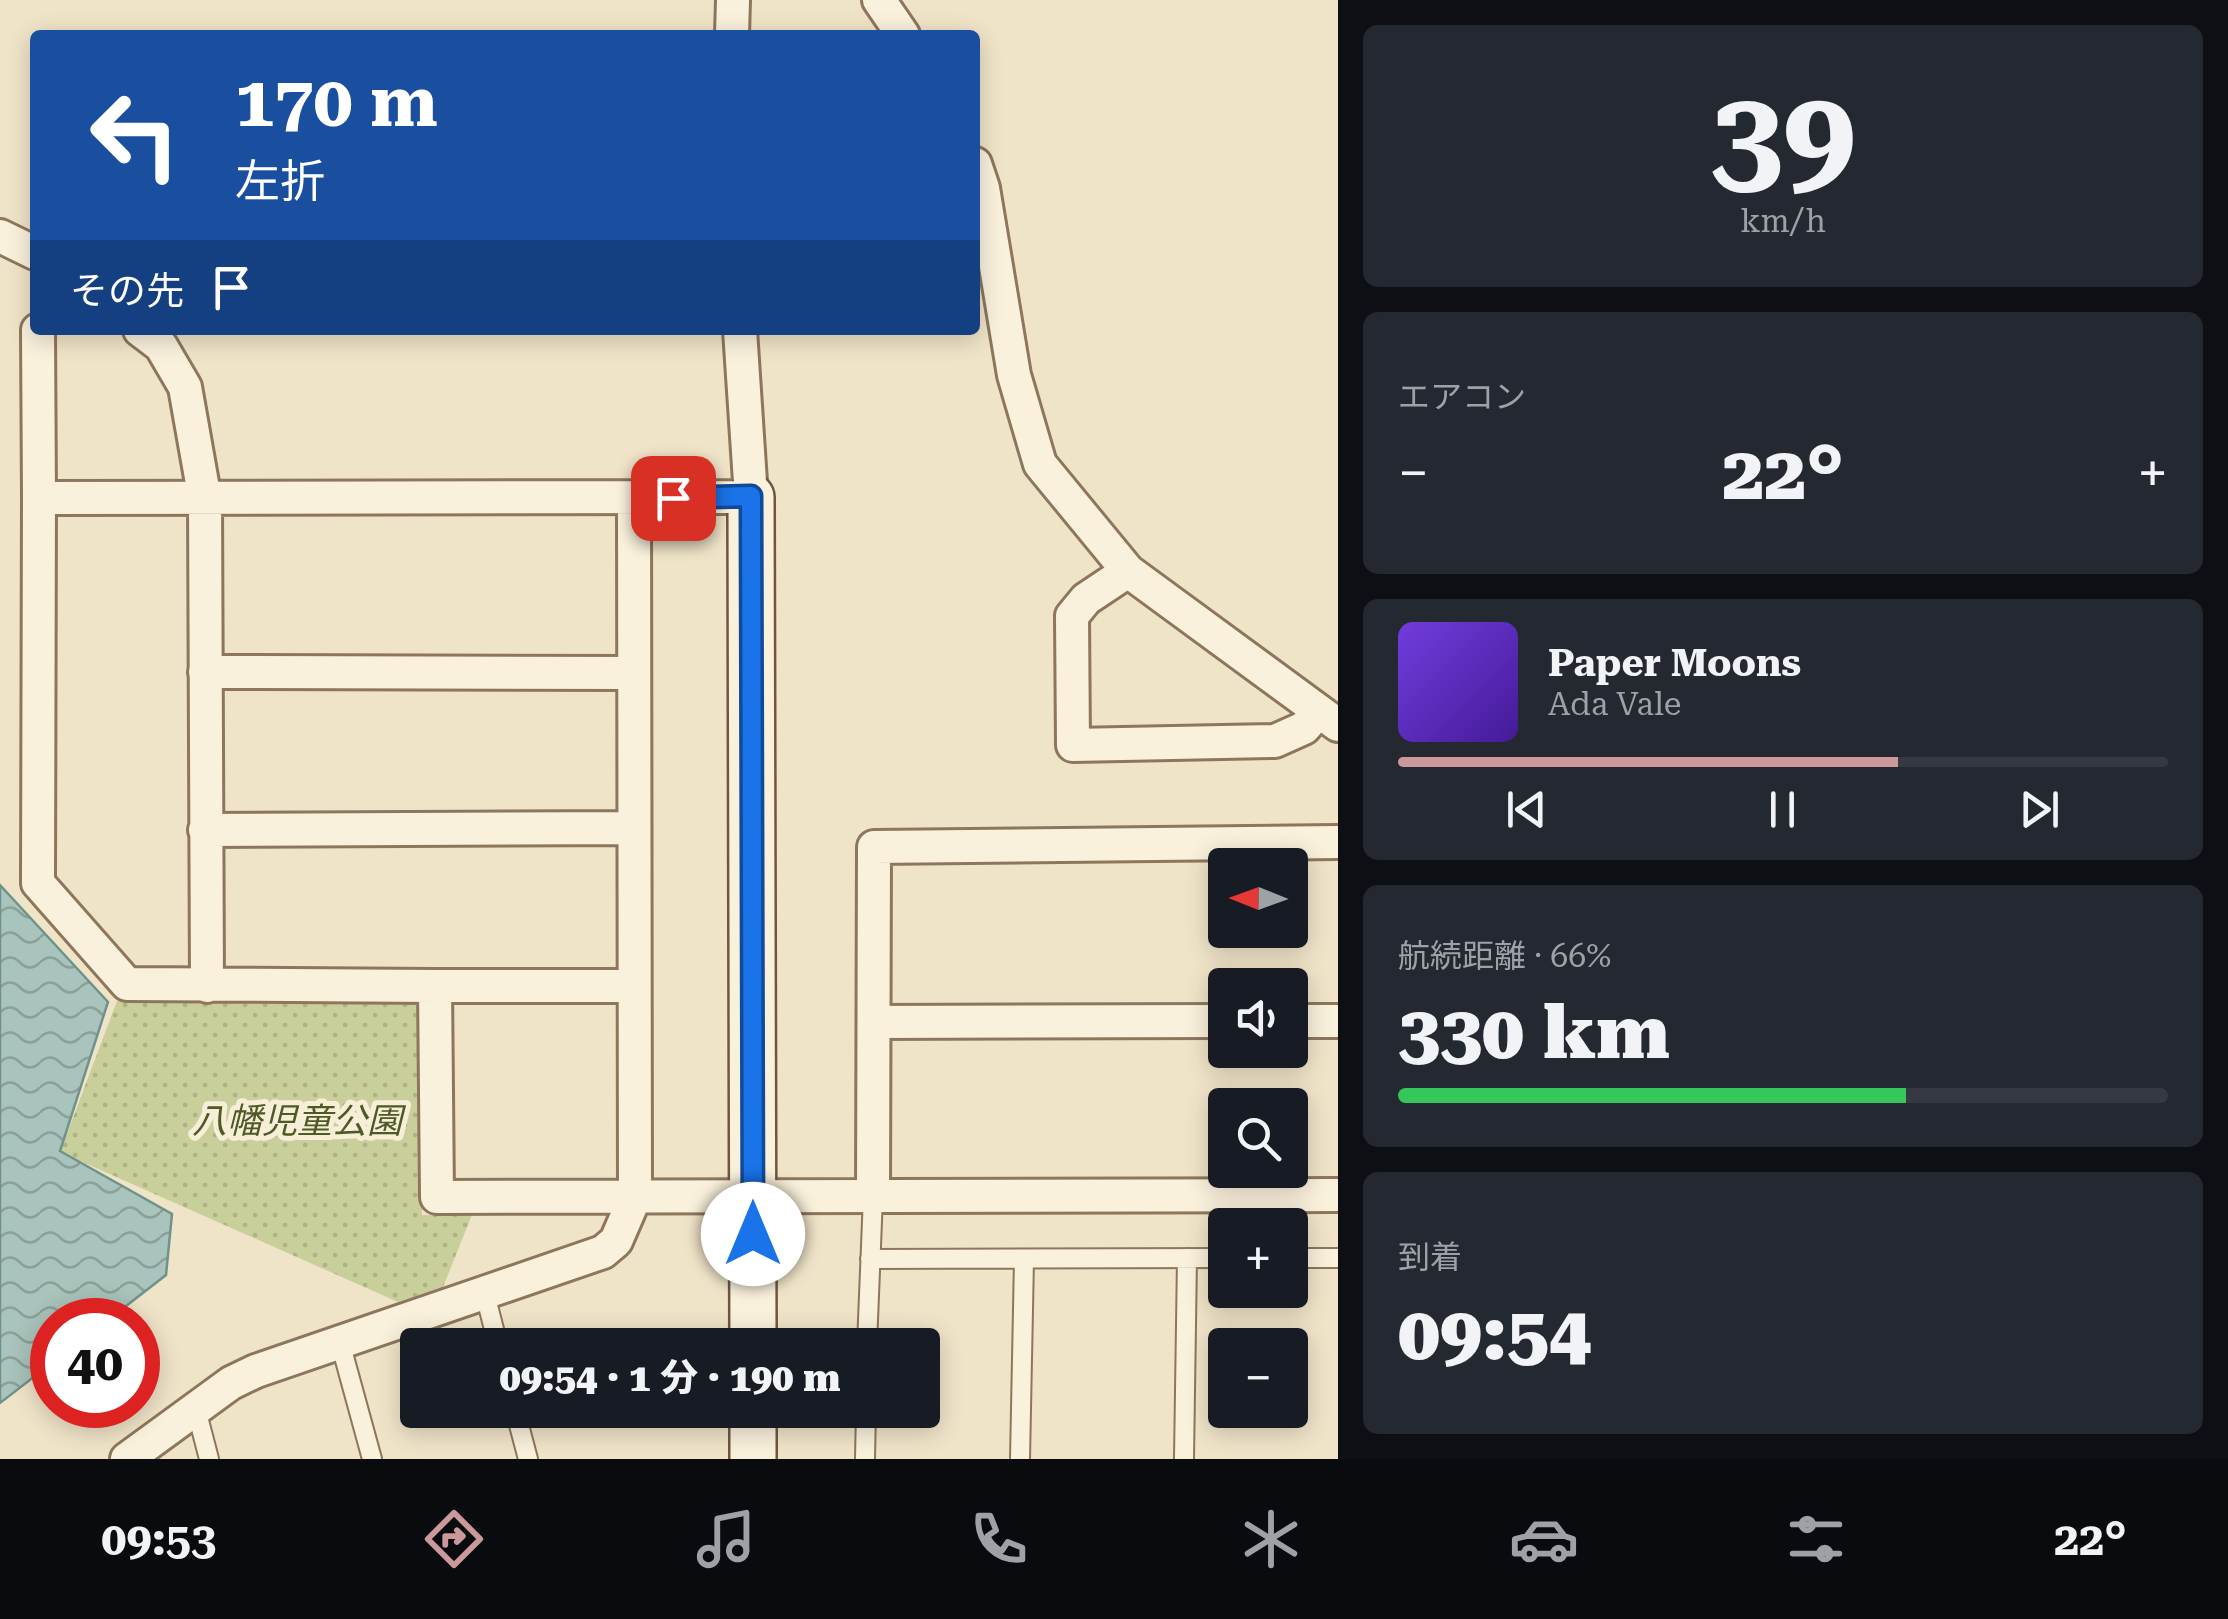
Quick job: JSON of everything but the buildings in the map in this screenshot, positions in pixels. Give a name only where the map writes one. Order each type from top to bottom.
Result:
[{"type":"street","points":[[732,0],[732,30]]},
{"type":"street","points":[[879,0],[900,30]]},
{"type":"street","points":[[980,177],[1014,375],[1040,464],[1128,571],[1329,718]]},
{"type":"street","points":[[0,236],[30,250]]},
{"type":"street","points":[[38,335],[38,883],[127,984],[634,986]]},
{"type":"street","points":[[147,335],[161,346],[185,387],[205,500],[207,986]]},
{"type":"street","points":[[740,335],[751,496],[753,1328]]},
{"type":"street","points":[[38,498],[751,496]]},
{"type":"street","points":[[126,1459],[256,1371],[602,1252],[616,1240],[635,1196],[634,499]]},
{"type":"street","points":[[1128,571],[1086,600],[1072,616],[1073,745],[1275,742],[1329,718]]},
{"type":"street","points":[[205,672],[634,673]]},
{"type":"street","points":[[205,830],[633,828]]},
{"type":"street","points":[[873,1196],[874,847],[1338,842]]},
{"type":"street","points":[[435,986],[437,1197],[1338,1195]]},
{"type":"street","points":[[874,1022],[1208,1021]]},
{"type":"street","points":[[1308,1021],[1338,1021]]},
{"type":"street","points":[[753,1428],[753,1459]]},
{"type":"lane","points":[[868,1328],[873,1196]]},
{"type":"lane","points":[[1184,1459],[1188,1258]]},
{"type":"lane","points":[[870,1259],[1208,1258]]},
{"type":"lane","points":[[1308,1258],[1338,1258]]},
{"type":"lane","points":[[1020,1459],[1024,1259]]},
{"type":"lane","points":[[485,1294],[494,1328]]},
{"type":"lane","points":[[340,1342],[372,1459]]},
{"type":"lane","points":[[196,1409],[209,1459]]},
{"type":"lane","points":[[520,1428],[528,1459]]},
{"type":"lane","points":[[865,1459],[866,1428]]},
{"type":"green space","name":"八幡児童公園","points":[[409,995],[420,1003],[422,1215],[472,1215],[443,1287],[398,1302],[60,1152],[117,1001]]},
{"type":"water","points":[[0,885],[108,1002],[60,1151],[172,1214],[166,1275],[136,1298],[30,1298],[30,1380],[0,1403]]},
{"type":"route","points":[[673,498],[751,496],[753,1234]]}]
